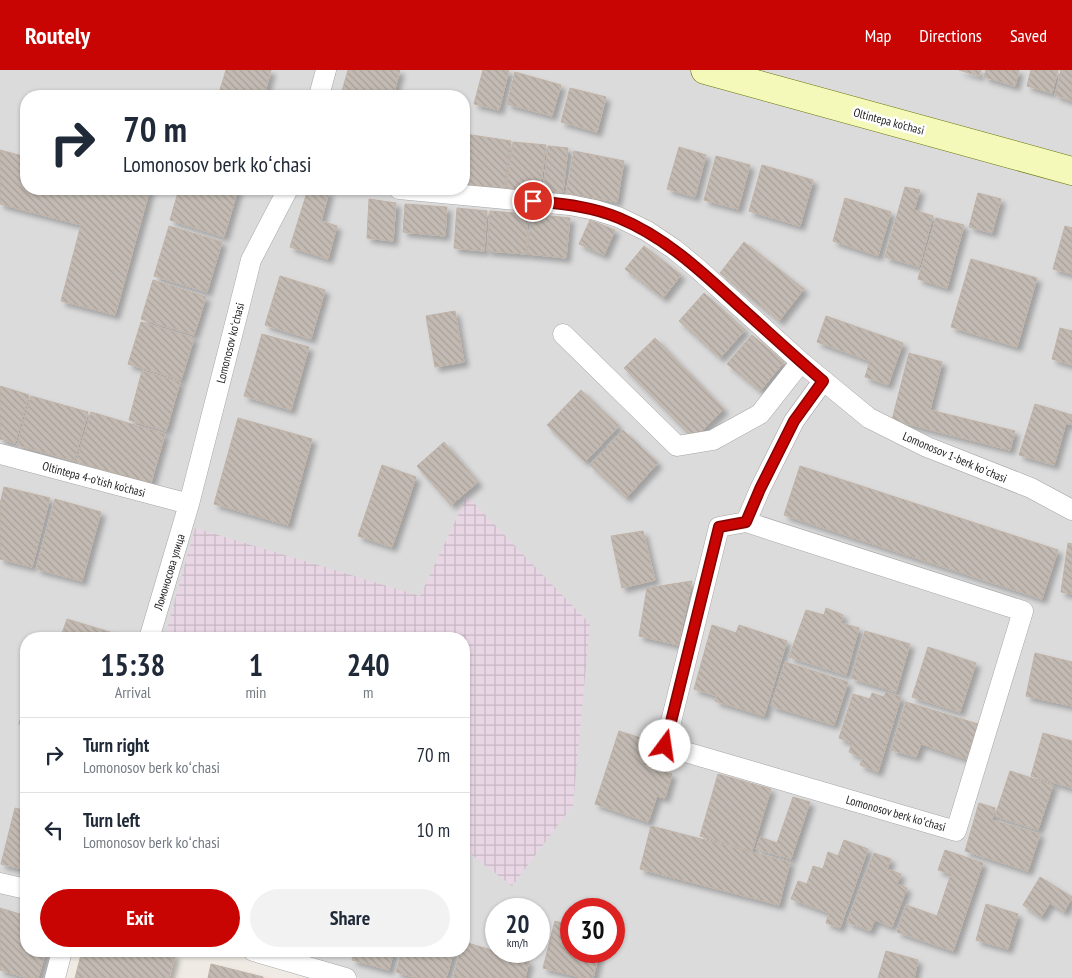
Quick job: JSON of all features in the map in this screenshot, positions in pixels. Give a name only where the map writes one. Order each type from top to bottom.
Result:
[{"type":"main road","name":"Oltintepa ko'chasi","points":[[705,70],[1072,171]]},
{"type":"main road","name":"Oltintepa ko'chasi","points":[[773,70],[1072,153]]},
{"type":"street","points":[[321,90],[326,70]]},
{"type":"street","name":"Lomonosov koʻchasi","points":[[189,504],[251,260],[285,195]]},
{"type":"street","name":"Lomonosov 1-berk koʻchasi","points":[[467,195],[570,204],[618,217],[647,232],[674,249],[698,268],[801,362],[869,418],[927,447],[1031,488],[1072,510]]},
{"type":"street","points":[[563,334],[677,446],[713,440],[760,414],[801,362]]},
{"type":"street","points":[[746,522],[760,489],[794,421],[823,381]]},
{"type":"street","name":"Oltintepa 4-o'tish ko'chasi","points":[[0,454],[189,504]]},
{"type":"street","name":"Ломоносова улица","points":[[151,632],[189,504]]},
{"type":"street","name":"Lomonosov berk koʻchasi","points":[[746,522],[1023,611],[956,831],[665,746],[719,527],[746,522]]},
{"type":"street","points":[[0,883],[20,888]]},
{"type":"street","points":[[55,978],[60,957]]},
{"type":"street","points":[[274,957],[346,978]]},
{"type":"shaded area","points":[[0,70],[1072,70],[1072,978],[360,978],[284,957],[470,957],[470,632],[20,632],[20,957],[60,957],[55,978],[0,978]]},
{"type":"shaded area","points":[[467,496],[590,624],[573,805],[512,886],[470,854],[470,632],[166,632],[195,528],[420,596]]},
{"type":"building","points":[[226,70],[271,70],[266,90],[220,90]]},
{"type":"building","points":[[348,70],[400,70],[395,90],[342,90]]},
{"type":"building","points":[[483,70],[509,70],[499,110],[474,104]]},
{"type":"building","points":[[959,70],[981,70],[979,76]]},
{"type":"building","points":[[986,70],[1019,70],[1015,86],[984,77]]},
{"type":"building","points":[[1031,70],[1058,70],[1052,93],[1027,86]]},
{"type":"building","points":[[1061,70],[1072,70],[1072,101],[1055,95]]},
{"type":"building","points":[[515,72],[561,85],[552,116],[507,104]]},
{"type":"building","points":[[570,88],[606,97],[597,132],[561,122]]},
{"type":"building","points":[[470,135],[511,141],[504,188],[470,185]]},
{"type":"building","points":[[513,142],[546,145],[540,191],[506,188]]},
{"type":"building","points":[[548,146],[568,148],[563,192],[543,191]]},
{"type":"building","points":[[679,147],[706,155],[695,197],[667,189]]},
{"type":"building","points":[[0,150],[20,155],[20,195],[148,195],[115,315],[61,301],[81,225],[0,204]]},
{"type":"building","points":[[574,151],[624,161],[617,202],[566,193]]},
{"type":"building","points":[[716,156],[750,165],[738,209],[704,200]]},
{"type":"building","points":[[762,165],[813,180],[800,226],[749,211]]},
{"type":"building","points":[[905,187],[920,190],[914,210],[933,216],[919,267],[885,257]]},
{"type":"building","points":[[978,193],[1001,199],[992,233],[969,227]]},
{"type":"building","points":[[177,195],[236,195],[224,237],[170,220]]},
{"type":"building","points":[[306,195],[328,195],[321,221],[337,226],[328,259],[290,247]]},
{"type":"building","points":[[845,198],[891,212],[878,256],[833,241]]},
{"type":"building","points":[[369,199],[396,203],[393,241],[367,238]]},
{"type":"building","points":[[405,204],[447,207],[445,236],[403,232]]},
{"type":"building","points":[[457,208],[487,211],[484,251],[454,248]]},
{"type":"building","points":[[490,211],[528,214],[526,254],[487,251]]},
{"type":"building","points":[[531,214],[570,218],[566,258],[527,254]]},
{"type":"building","points":[[936,218],[964,225],[947,288],[918,279]]},
{"type":"building","points":[[590,220],[615,230],[604,255],[579,244]]},
{"type":"building","points":[[169,226],[222,242],[207,292],[154,276]]},
{"type":"building","points":[[1065,226],[1072,228],[1072,274],[1053,269]]},
{"type":"building","points":[[744,242],[804,289],[779,321],[720,273]]},
{"type":"building","points":[[644,246],[681,275],[663,298],[625,269]]},
{"type":"building","points":[[971,259],[1037,278],[1017,347],[951,327]]},
{"type":"building","points":[[280,276],[325,290],[311,339],[265,325]]},
{"type":"building","points":[[153,280],[206,297],[194,335],[141,319]]},
{"type":"building","points":[[704,293],[745,330],[720,358],[679,321]]},
{"type":"building","points":[[455,311],[464,362],[435,367],[426,316]]},
{"type":"building","points":[[826,316],[903,343],[888,385],[865,377],[870,361],[817,342]]},
{"type":"building","points":[[141,322],[194,338],[181,380],[128,364]]},
{"type":"building","points":[[1060,328],[1072,331],[1072,365],[1052,359]]},
{"type":"building","points":[[262,334],[309,347],[291,410],[244,396]]},
{"type":"building","points":[[752,335],[784,362],[760,391],[727,364]]},
{"type":"building","points":[[655,338],[724,409],[694,439],[624,368]]},
{"type":"building","points":[[909,353],[942,362],[930,410],[1015,431],[1010,450],[892,420]]},
{"type":"building","points":[[142,371],[180,382],[166,431],[129,420]]},
{"type":"building","points":[[0,386],[29,395],[15,443],[0,439]]},
{"type":"building","points":[[581,390],[619,426],[585,462],[547,425]]},
{"type":"building","points":[[31,396],[88,412],[74,461],[17,445]]},
{"type":"building","points":[[1035,404],[1072,415],[1072,425],[1066,423],[1054,465],[1019,455]]},
{"type":"building","points":[[91,412],[165,434],[151,483],[76,462]]},
{"type":"building","points":[[238,418],[312,439],[288,525],[214,504]]},
{"type":"building","points":[[623,430],[658,463],[626,498],[590,465]]},
{"type":"building","points":[[444,442],[478,482],[451,505],[417,466]]},
{"type":"building","points":[[382,465],[416,477],[392,547],[358,536]]},
{"type":"building","points":[[800,466],[1058,550],[1042,599],[784,515]]},
{"type":"building","points":[[4,487],[50,498],[32,567],[0,559],[0,504]]},
{"type":"building","points":[[55,499],[101,512],[82,581],[36,569]]},
{"type":"building","points":[[643,531],[655,580],[622,588],[611,536]]},
{"type":"building","points":[[1068,543],[1072,544],[1072,594],[1061,592]]},
{"type":"building","points":[[692,581],[678,645],[639,636],[647,588]]},
{"type":"building","points":[[826,608],[843,615],[841,623],[859,628],[846,675],[789,657],[806,610],[824,615]]},
{"type":"building","points":[[67,619],[110,632],[62,632]]},
{"type":"building","points":[[712,625],[736,633],[739,625],[787,641],[764,716],[715,701],[717,696],[694,689]]},
{"type":"building","points":[[865,631],[910,644],[896,692],[851,678]]},
{"type":"building","points":[[928,647],[976,663],[960,712],[912,697]]},
{"type":"building","points":[[1035,653],[1072,662],[1072,706],[1026,696]]},
{"type":"building","points":[[785,662],[848,682],[834,725],[771,706]]},
{"type":"building","points":[[886,692],[901,697],[878,772],[860,765],[863,758],[849,752],[852,743],[839,738],[853,694],[870,699],[872,693],[884,697]]},
{"type":"building","points":[[906,702],[978,724],[967,759],[921,744],[916,757],[891,750]]},
{"type":"building","points":[[619,731],[650,741],[643,765],[672,774],[665,798],[657,796],[648,822],[595,804]]},
{"type":"building","points":[[1043,733],[1072,741],[1072,788],[1031,776]]},
{"type":"building","points":[[1010,771],[1053,785],[1038,830],[995,816]]},
{"type":"building","points":[[718,774],[771,789],[752,851],[700,836]]},
{"type":"building","points":[[793,797],[810,802],[791,859],[756,849],[760,837],[777,843]]},
{"type":"building","points":[[979,803],[995,808],[992,820],[1040,834],[1028,871],[965,851]]},
{"type":"building","points":[[15,808],[20,809],[20,869],[1,864]]},
{"type":"building","points":[[651,826],[790,862],[779,905],[640,869]]},
{"type":"building","points":[[844,840],[868,849],[840,928],[826,923],[829,913],[791,899],[798,881],[807,884],[813,866],[823,869],[828,852],[838,856]]},
{"type":"building","points":[[945,850],[983,863],[953,951],[897,932],[906,905],[937,916],[951,874],[938,870]]},
{"type":"building","points":[[874,853],[891,859],[887,869],[901,874],[897,884],[907,888],[892,927],[875,920],[870,931],[847,922]]},
{"type":"building","points":[[1040,877],[1072,897],[1064,912],[1050,903],[1041,917],[1023,905]]},
{"type":"building","points":[[986,904],[1018,914],[1008,949],[976,940]]},
{"type":"building","points":[[0,908],[20,914],[20,957],[44,957],[38,978],[28,978],[0,970]]},
{"type":"building","points":[[555,921],[560,923],[560,963],[597,963],[593,978],[584,978],[543,968],[544,963],[550,963],[550,941]]},
{"type":"building","points":[[470,944],[485,948],[485,963],[529,963],[525,978],[453,978],[458,957],[470,957]]},
{"type":"building","points":[[886,951],[918,960],[914,978],[878,978]]},
{"type":"building","points":[[80,957],[174,957],[169,978],[75,978]]},
{"type":"building","points":[[353,957],[392,957],[389,970],[352,960]]},
{"type":"building","points":[[400,957],[452,957],[446,978],[416,978],[396,972]]},
{"type":"building","points":[[211,964],[263,977],[263,978],[208,978]]},
{"type":"route","points":[[533,201],[570,204],[595,210],[618,217],[647,232],[674,249],[698,268],[823,381],[794,421],[760,489],[746,522],[719,527],[665,746]]}]
